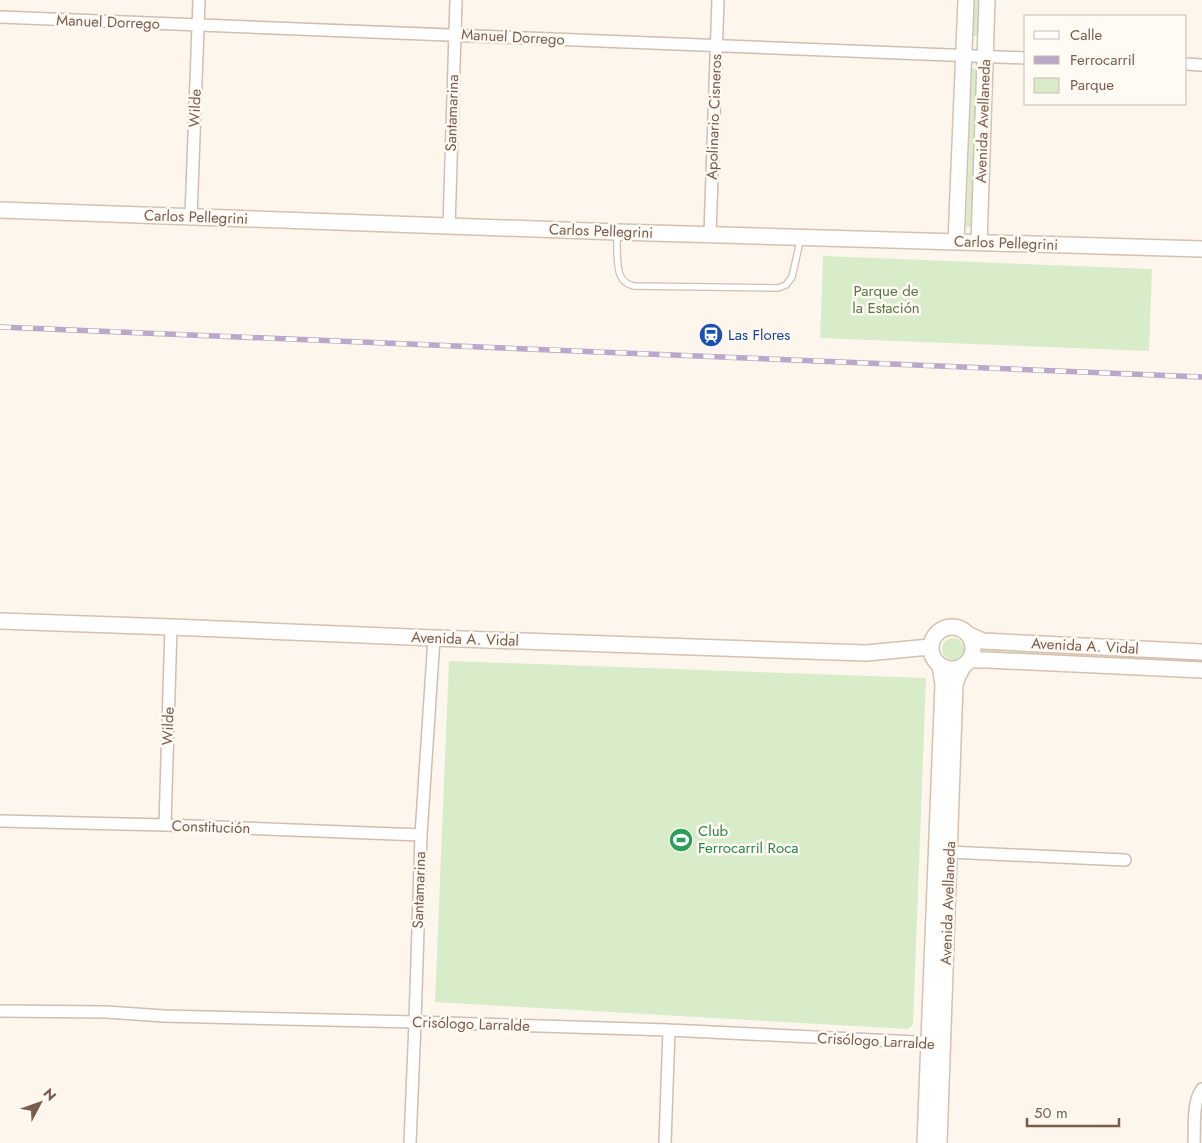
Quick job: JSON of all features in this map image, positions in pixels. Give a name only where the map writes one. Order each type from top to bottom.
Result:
[{"type":"street","name":"Wilde","points":[[191,217],[199,0]]},
{"type":"street","name":"Santamarina","points":[[449,227],[456,0]]},
{"type":"street","name":"Apolinario Cisneros","points":[[710,234],[718,0]]},
{"type":"street","name":"Avenida Avellaneda","points":[[956,242],[966,0]]},
{"type":"street","name":"Avenida Avellaneda","points":[[979,243],[987,0]]},
{"type":"street","name":"Manuel Dorrego","points":[[0,17],[1024,58]]},
{"type":"street","points":[[1187,64],[1202,65]]},
{"type":"street","name":"Carlos Pellegrini","points":[[0,210],[449,227],[1202,249]]},
{"type":"street","name":"Avenida A. Vidal","points":[[0,621],[866,653],[930,647]]},
{"type":"street","points":[[952,626],[964,631],[969,636],[973,648],[967,663],[952,669],[940,666],[935,661],[930,647],[934,635],[939,630],[952,626]]},
{"type":"street","name":"Wilde","points":[[165,825],[171,627]]},
{"type":"street","name":"Avenida A. Vidal","points":[[969,636],[983,641],[1202,652]]},
{"type":"street","name":"Santamarina","points":[[410,1143],[421,835],[434,638]]},
{"type":"street","name":"Avenida A. Vidal","points":[[967,663],[987,660],[1202,670]]},
{"type":"street","name":"Avenida Avellaneda","points":[[939,1143],[936,1044],[943,852],[955,684],[967,663]]},
{"type":"street","name":"Avenida Avellaneda","points":[[940,666],[943,684],[943,852]]},
{"type":"street","name":"Constitución","points":[[0,820],[421,835]]},
{"type":"street","points":[[943,852],[1125,860]]},
{"type":"street","name":"Crisólogo Larralde","points":[[0,1011],[106,1012],[164,1016],[669,1030],[936,1044]]},
{"type":"street","points":[[665,1143],[669,1030]]},
{"type":"street","name":"Avenida Avellaneda","points":[[925,1143],[936,1044]]},
{"type":"street","points":[[1194,1143],[1196,1102],[1202,1089]]},
{"type":"lane","points":[[617,232],[618,270],[621,278],[634,286],[778,288],[786,285],[792,277],[801,237]]},
{"type":"green space","points":[[975,0],[981,0],[980,36],[973,36]]},
{"type":"green space","points":[[972,68],[979,69],[972,227],[966,227]]},
{"type":"green space","name":"Parque de la Estación","points":[[823,256],[1152,269],[1149,351],[820,338]]},
{"type":"green space","points":[[953,638],[961,641],[964,649],[961,657],[953,660],[945,657],[942,649],[945,641]]},
{"type":"green space","points":[[981,648],[1202,657],[1201,662],[980,653]]},
{"type":"green space","name":"Club Ferrocarril Roca","points":[[449,661],[926,678],[913,1025],[908,1029],[435,1002]]},
{"type":"railway","points":[[0,327],[1202,377]]},
{"type":"place","name":"Las Flores","points":[[711,335]]},
{"type":"place","name":"Club Ferrocarril Roca","points":[[681,840]]}]
